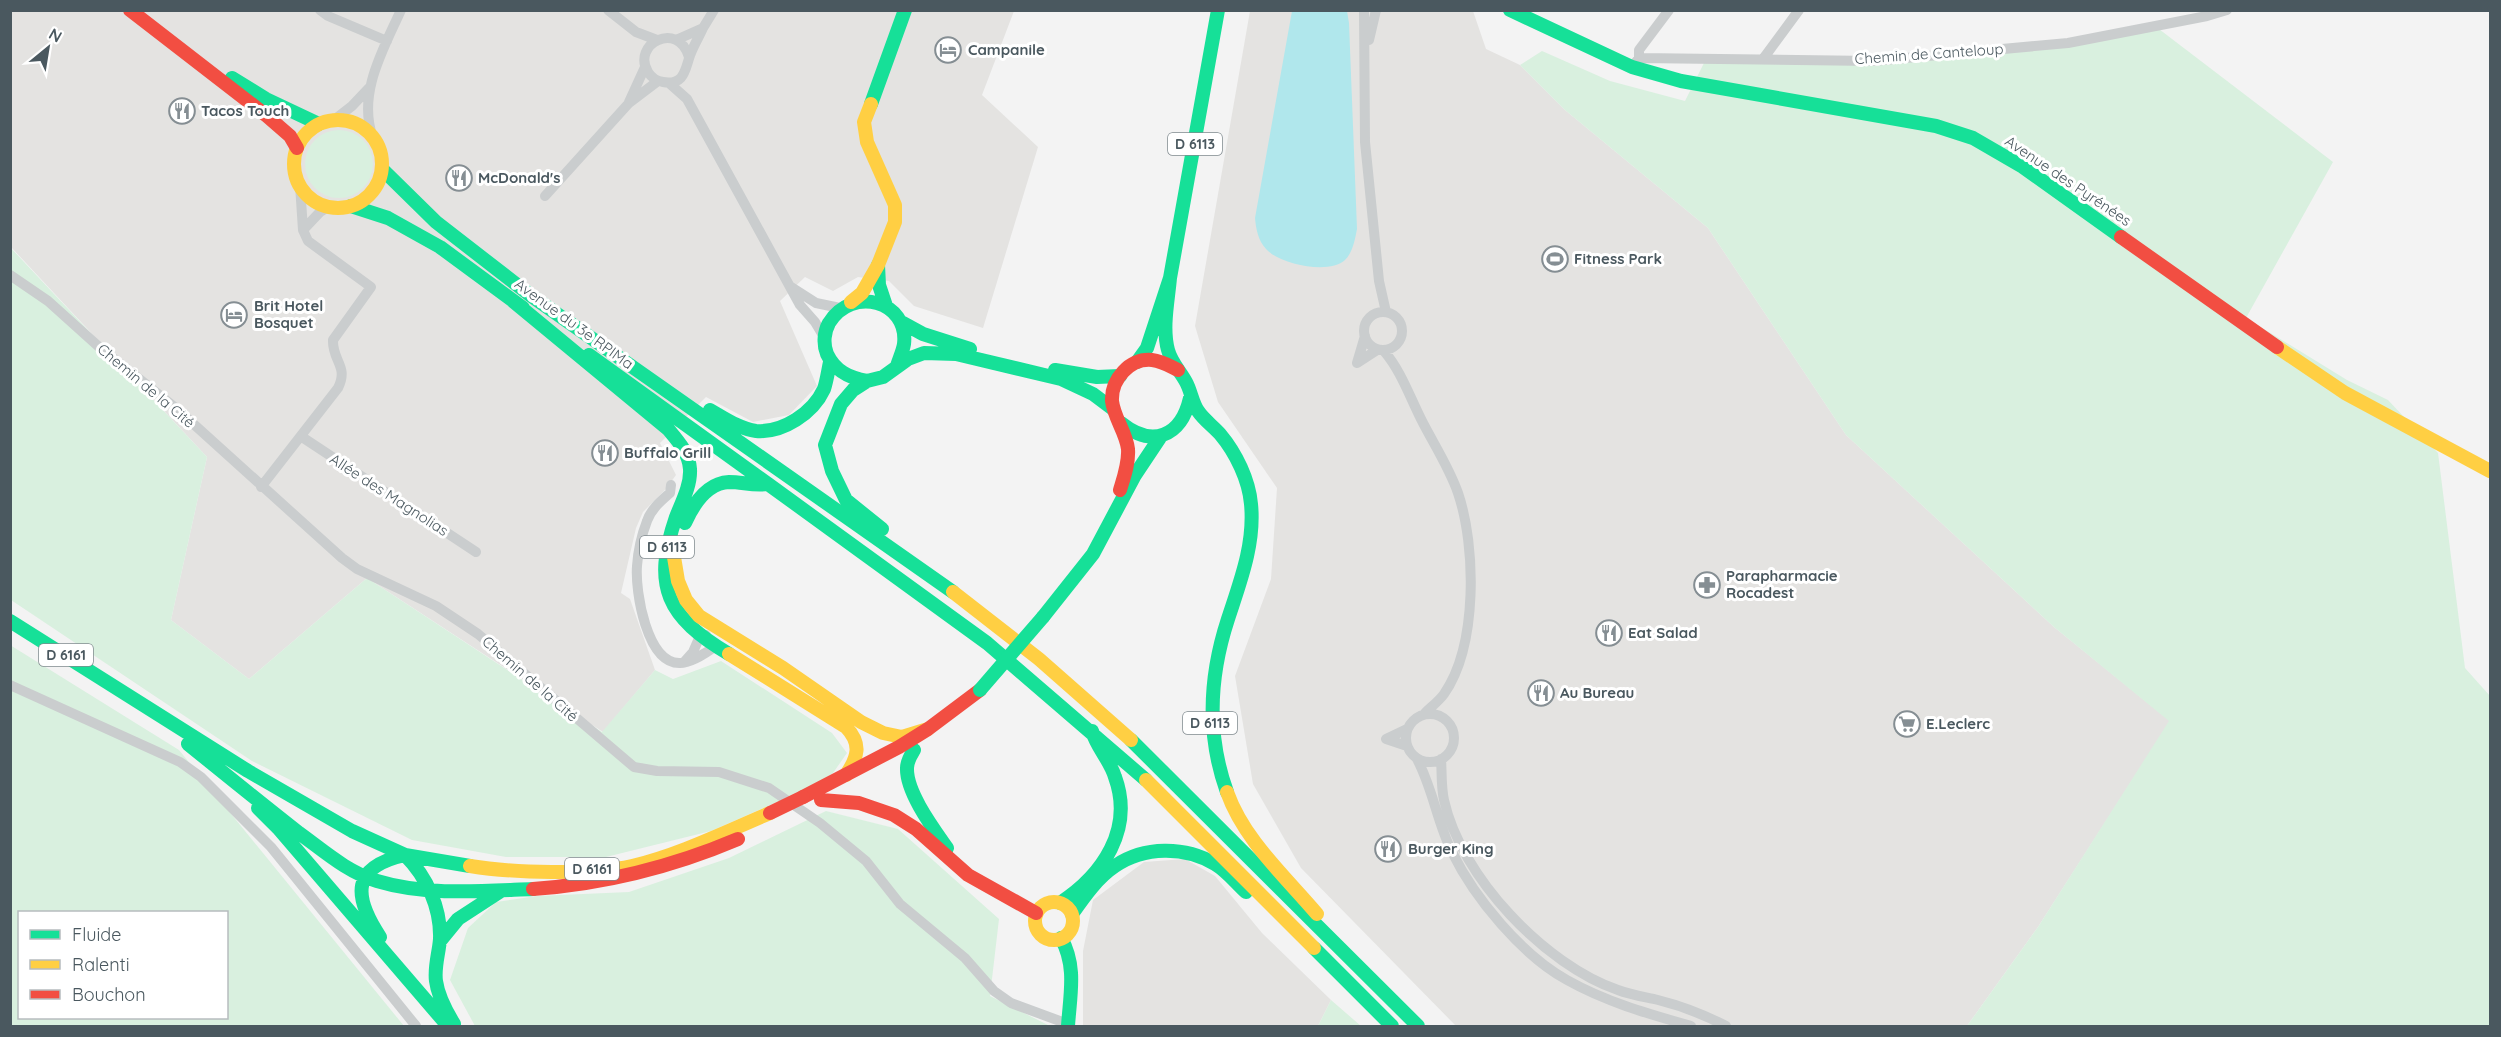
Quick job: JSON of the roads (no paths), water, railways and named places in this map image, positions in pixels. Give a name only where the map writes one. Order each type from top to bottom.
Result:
[{"type":"main road","points":[[130,10],[290,136],[297,148]]},
{"type":"main road","name":"D 6113","points":[[1178,370],[1167,344],[1170,278],[1218,10]]},
{"type":"main road","name":"Avenue des Pyrénées","points":[[1510,10],[1681,81],[1936,126],[1973,138],[2023,167],[2344,393],[2490,471]]},
{"type":"main road","points":[[867,381],[846,376],[830,362],[825,350],[824,337],[829,321],[862,292],[878,266],[895,222],[895,205],[867,142],[864,122],[903,11]]},
{"type":"main road","points":[[177,45],[266,99],[319,124]]},
{"type":"main road","points":[[334,120],[354,123],[374,138],[381,157],[382,169],[373,190],[366,198],[351,206],[328,207],[312,199],[300,185],[296,176],[294,159],[297,148],[309,131],[319,124],[334,120]]},
{"type":"main road","name":"Avenue du 3e RPIMa","points":[[382,169],[435,222],[530,295],[599,343]]},
{"type":"main road","name":"Avenue du 3e RPIMa","points":[[351,206],[388,218],[440,247],[768,484]]},
{"type":"main road","points":[[878,266],[879,285],[886,306],[901,322],[923,334],[1009,360],[1097,377],[1120,376]]},
{"type":"main road","name":"D 6113","points":[[1137,362],[1147,348],[1170,278]]},
{"type":"main road","points":[[845,305],[869,300],[886,306]]},
{"type":"main road","name":"D 6113","points":[[513,301],[668,429],[686,452],[690,465],[690,479],[667,543],[664,581],[669,597],[678,613],[700,636],[714,634],[783,668],[861,722],[883,733],[902,737],[928,729],[980,690]]},
{"type":"main road","points":[[897,366],[904,352],[905,337],[901,322]]},
{"type":"main road","points":[[599,343],[691,400],[736,424],[758,430],[780,428],[804,413],[821,396],[830,362]]},
{"type":"main road","name":"D 6113","points":[[599,343],[953,591],[1039,659],[1128,737],[1418,1026]]},
{"type":"main road","points":[[953,591],[931,565],[846,500],[832,471],[825,444],[841,404],[853,390],[867,381],[883,377],[897,366],[924,353],[956,354],[1060,379],[1093,394],[1113,409],[1121,423],[1139,436],[1161,436],[1180,424],[1188,413],[1190,398],[1187,383],[1178,370],[1165,362],[1152,360],[1137,362],[1120,376],[1113,391],[1113,409]]},
{"type":"main road","name":"D 6113","points":[[1190,398],[1200,414],[1222,437],[1241,468],[1251,502],[1250,532],[1240,584],[1222,636],[1212,682],[1210,724],[1218,765],[1231,802],[1257,844],[1399,1008]]},
{"type":"main road","name":"D 6113","points":[[1116,511],[1128,454],[1121,423]]},
{"type":"main road","name":"D 6113","points":[[914,750],[942,729],[980,690],[1072,584],[1099,543],[1146,455],[1161,436]]},
{"type":"main road","name":"D 6113","points":[[846,775],[857,759],[859,748],[855,736],[846,727],[714,634],[686,600],[678,581],[674,557],[676,542],[693,504],[710,489],[728,482],[752,486],[768,484],[987,643],[1092,730],[1135,769],[1392,1026]]},
{"type":"main road","name":"D 6161","points":[[10,621],[286,793],[352,831],[405,855],[477,867],[565,872],[631,866],[812,801],[914,750]]},
{"type":"main road","name":"D 6161","points":[[121,691],[325,852],[364,877],[389,884],[429,890],[501,891],[585,884],[647,873],[700,856],[775,816]]},
{"type":"main road","name":"D 6161","points":[[812,801],[846,775],[928,729]]},
{"type":"main road","name":"D 6113","points":[[1060,903],[1073,896],[1106,862],[1117,837],[1120,821],[1120,791],[1116,777],[1108,760],[1096,748],[1092,730]]},
{"type":"main road","points":[[914,750],[906,765],[908,780],[933,828],[966,874]]},
{"type":"main road","points":[[201,755],[278,828],[448,1026]]},
{"type":"main road","points":[[812,801],[847,799],[869,804],[888,813],[914,827],[966,874],[1036,913]]},
{"type":"main road","points":[[1072,914],[1060,903],[1044,904],[1036,913],[1035,925],[1042,936],[1055,940],[1061,938],[1070,931],[1072,914],[1114,866],[1134,856],[1159,850],[1189,853],[1214,864],[1230,878],[1347,993],[1386,1026]]},
{"type":"main road","points":[[393,963],[390,951],[362,906],[360,891],[364,877],[380,862],[405,855],[416,863],[429,890],[440,924],[436,979],[441,1000],[455,1026]]},
{"type":"main road","points":[[440,940],[458,919],[501,891]]},
{"type":"main road","points":[[1061,938],[1066,944],[1072,970],[1068,1025]]},
{"type":"street","points":[[320,10],[328,16],[387,41]]},
{"type":"street","points":[[374,138],[367,110],[369,88],[401,10]]},
{"type":"street","points":[[608,10],[636,32],[657,40]]},
{"type":"street","points":[[687,99],[689,57],[714,10]]},
{"type":"street","points":[[1364,10],[1365,142],[1379,281],[1386,312]]},
{"type":"street","points":[[1366,55],[1376,10]]},
{"type":"street","points":[[1636,62],[1639,50],[1669,10]]},
{"type":"street","points":[[1762,59],[1799,10]]},
{"type":"street","name":"Chemin de Canteloup","points":[[1636,62],[1762,59],[1873,60],[2068,43],[2207,16],[2227,10]]},
{"type":"street","points":[[647,50],[657,40],[676,39],[703,28]]},
{"type":"street","points":[[629,103],[645,67],[647,50],[636,32]]},
{"type":"street","points":[[676,39],[685,47],[689,57]]},
{"type":"street","points":[[645,67],[650,75],[687,99],[800,305],[815,321],[824,337]]},
{"type":"street","points":[[545,196],[629,103],[664,82],[681,78],[687,70]]},
{"type":"street","points":[[334,120],[352,106],[369,88]]},
{"type":"street","points":[[261,487],[338,388],[343,378],[341,364],[333,348],[333,340],[371,286],[308,241],[303,230],[300,185]]},
{"type":"street","points":[[303,230],[328,207]]},
{"type":"street","name":"Chemin de la Cité","points":[[10,275],[48,301],[98,346],[178,410],[261,487],[357,569],[436,606],[478,634],[634,767],[657,771],[719,772],[769,788],[820,823],[866,861],[900,904],[965,958],[994,992],[1011,1003],[1068,1025]]},
{"type":"street","points":[[1379,281],[1374,314],[1365,324],[1365,336],[1357,363],[1381,350],[1396,346]]},
{"type":"street","points":[[789,285],[816,303],[845,305]]},
{"type":"street","points":[[1374,314],[1386,312],[1392,314],[1401,323],[1402,336],[1396,346],[1397,366],[1411,400],[1458,492],[1466,530],[1471,612],[1460,658],[1444,694],[1425,713],[1417,716],[1407,729],[1386,739],[1407,746],[1417,759],[1429,782],[1436,810],[1452,851],[1472,887],[1518,942],[1566,979],[1617,1003],[1691,1026]]},
{"type":"street","points":[[1365,336],[1367,342],[1381,350],[1397,366]]},
{"type":"street","name":"Allée des Magnolias","points":[[302,437],[476,552]]},
{"type":"street","points":[[671,485],[670,493],[653,509],[647,520],[637,566],[637,581],[646,628],[660,656],[669,661],[683,663]]},
{"type":"street","points":[[683,663],[714,634]]},
{"type":"street","points":[[683,663],[693,652],[700,636]]},
{"type":"street","points":[[10,686],[22,689],[180,762],[201,777],[271,847],[416,1026]]},
{"type":"street","points":[[1417,759],[1425,762],[1441,759],[1447,755],[1454,741],[1447,720],[1444,694]]},
{"type":"street","points":[[1425,713],[1441,716],[1447,720]]},
{"type":"street","points":[[1407,729],[1407,746]]},
{"type":"street","points":[[1441,759],[1444,800],[1473,867],[1500,904],[1547,951],[1617,990],[1671,1004],[1709,1017],[1726,1026]]},
{"type":"water","points":[[1292,11],[1347,11],[1349,23],[1357,229],[1348,257],[1328,267],[1304,266],[1272,254],[1261,242],[1255,222]]},
{"type":"place","name":"Campanile","points":[[948,50]]},
{"type":"place","name":"Tacos Touch","points":[[182,111]]},
{"type":"place","name":"McDonald's","points":[[459,178]]},
{"type":"place","name":"Fitness Park","points":[[1555,259]]},
{"type":"place","name":"Brit Hotel Bosquet","points":[[234,315]]},
{"type":"place","name":"Buffalo Grill","points":[[605,453]]},
{"type":"place","name":"Parapharmacie Rocadest","points":[[1707,585]]},
{"type":"place","name":"Eat Salad","points":[[1609,633]]},
{"type":"place","name":"Au Bureau","points":[[1541,693]]},
{"type":"place","name":"E.Leclerc","points":[[1907,724]]},
{"type":"place","name":"Burger King","points":[[1388,849]]}]
